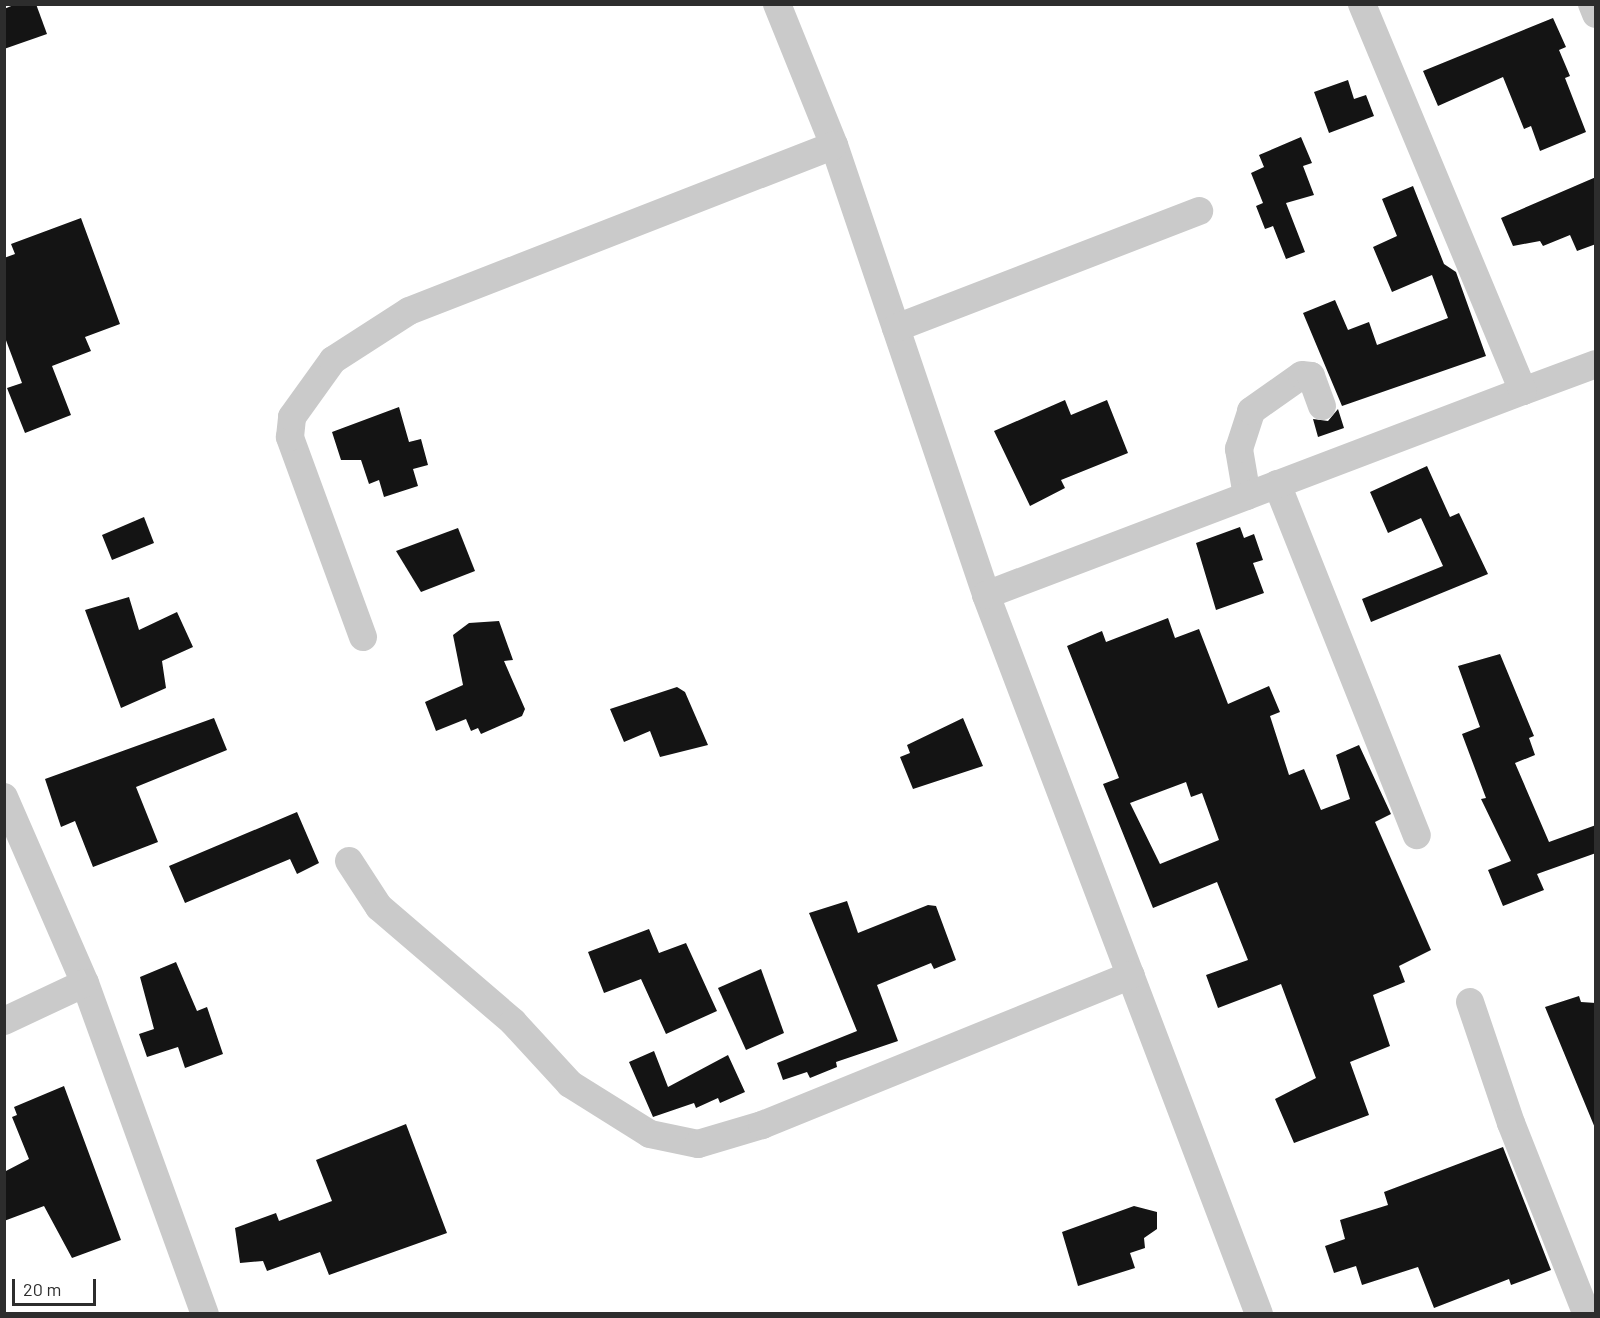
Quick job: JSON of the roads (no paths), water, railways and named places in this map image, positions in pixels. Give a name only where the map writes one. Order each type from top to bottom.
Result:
[{"type":"street","points":[[777,4],[834,145],[986,595],[1259,1314]]},
{"type":"street","points":[[1362,4],[1523,392]]},
{"type":"street","points":[[1592,4],[1596,14]]},
{"type":"street","points":[[363,637],[290,437],[292,417],[333,360],[409,311],[834,145]]},
{"type":"street","points":[[896,328],[1199,211]]},
{"type":"street","points":[[986,595],[1596,364]]},
{"type":"street","points":[[1247,496],[1239,449],[1251,411],[1302,375],[1311,376],[1322,406]]},
{"type":"street","points":[[1277,484],[1417,834]]},
{"type":"street","points":[[4,797],[85,983],[205,1314]]},
{"type":"street","points":[[349,861],[379,907],[513,1022],[570,1084],[650,1134],[698,1144],[762,1125],[1131,975]]},
{"type":"street","points":[[4,1022],[85,983]]},
{"type":"street","points":[[1470,1002],[1510,1124],[1582,1308]]}]
